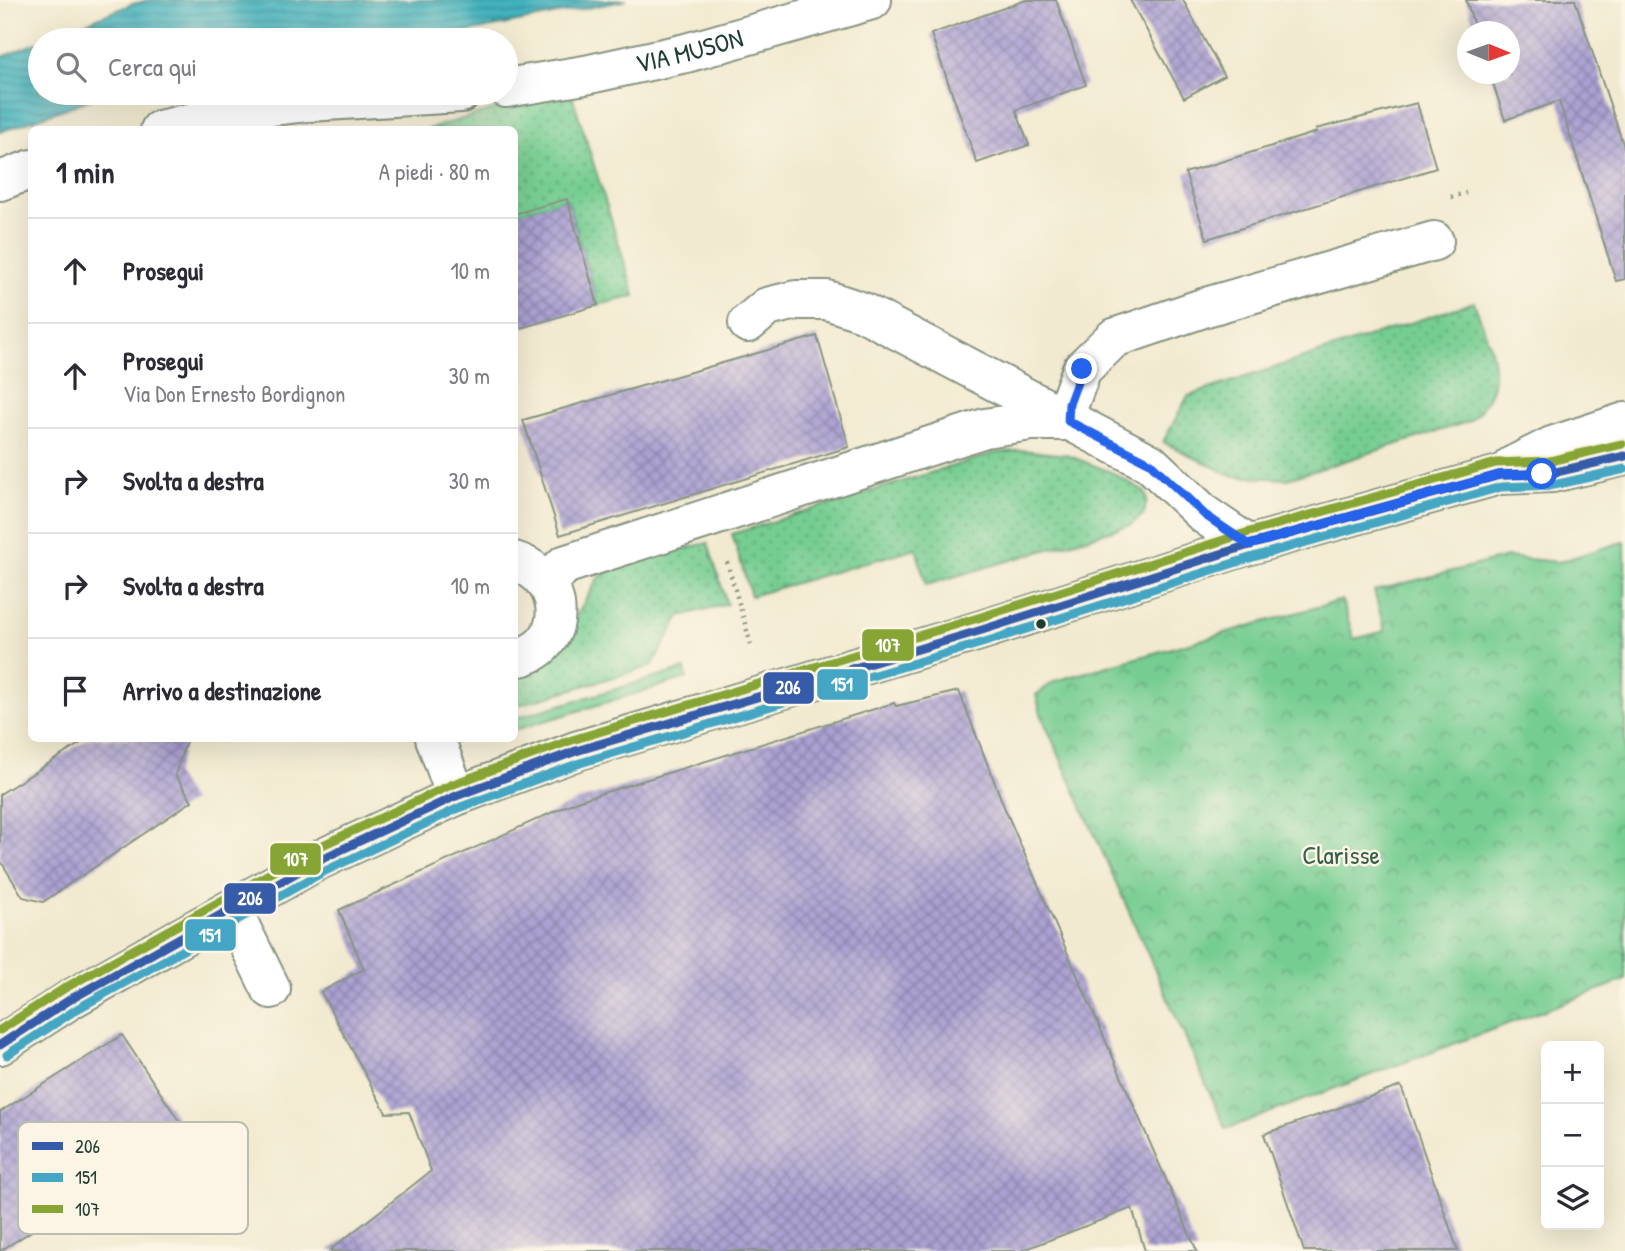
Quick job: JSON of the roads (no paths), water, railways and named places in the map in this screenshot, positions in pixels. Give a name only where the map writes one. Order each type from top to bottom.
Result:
[{"type":"street","name":"VIA MUSON","points":[[518,86],[584,75],[686,52],[872,0]]},
{"type":"street","points":[[177,126],[248,109],[282,105]]},
{"type":"street","points":[[0,181],[28,170]]},
{"type":"street","points":[[1068,421],[1069,404],[1082,369],[1114,338],[1206,307],[1434,241]]},
{"type":"street","points":[[748,323],[767,307],[796,300],[827,300],[863,313],[1150,463],[1205,515],[1249,545]]},
{"type":"street","points":[[548,583],[564,565],[985,428],[1031,421],[1068,421]]},
{"type":"street","points":[[1499,475],[1524,458],[1552,446],[1625,422]]},
{"type":"street","points":[[0,1045],[71,999],[317,861],[456,796],[576,751],[982,630],[1249,545],[1499,475],[1552,473],[1625,456]]},
{"type":"street","points":[[518,562],[529,565],[542,575],[556,603],[555,621],[548,636],[537,649],[518,658]]},
{"type":"street","points":[[436,742],[456,796]]},
{"type":"street","points":[[232,910],[271,989]]},
{"type":"water","points":[[149,0],[627,0],[488,28],[73,28]]},
{"type":"water","points":[[28,46],[28,105],[75,105],[0,132],[0,58]]},
{"type":"park label","name":"Clarisse","points":[[1341,855]]}]
